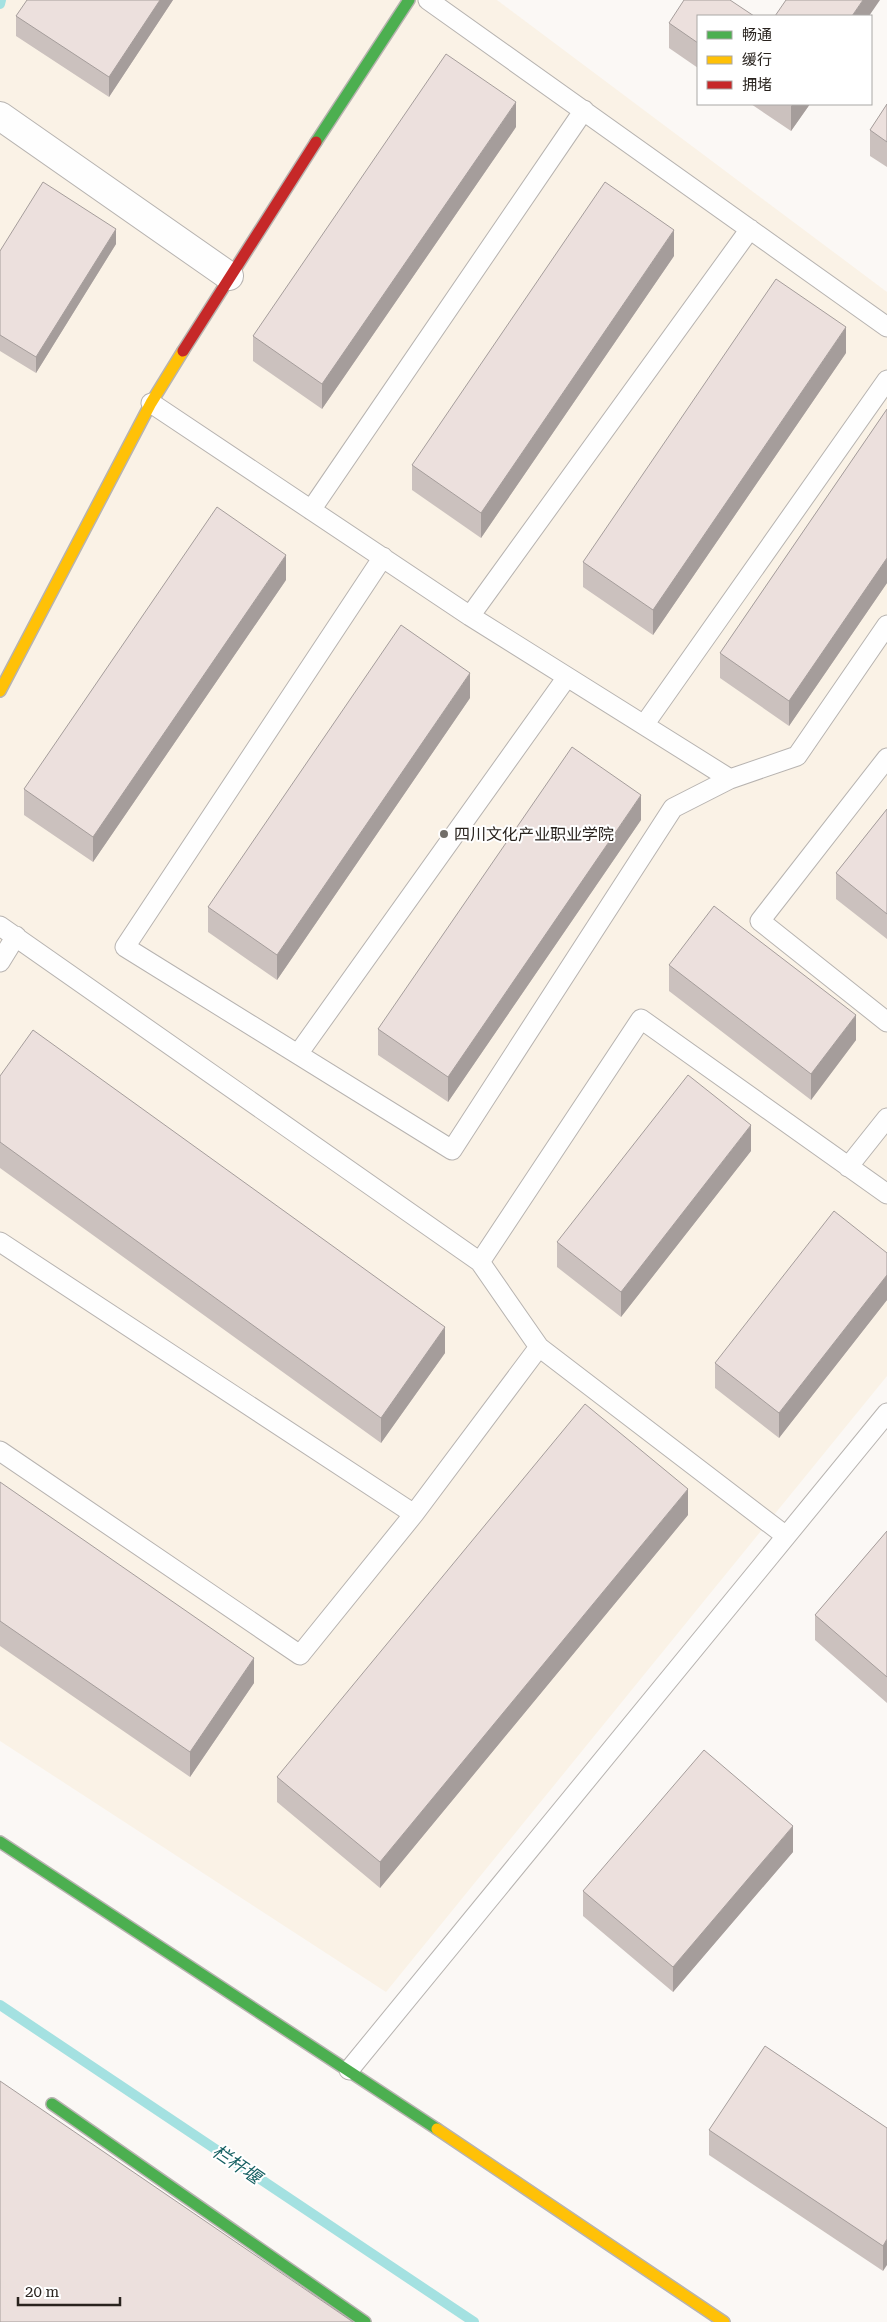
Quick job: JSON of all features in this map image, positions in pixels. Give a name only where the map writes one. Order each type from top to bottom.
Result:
[{"type":"street","points":[[0,691],[151,403],[229,276],[409,0]]},
{"type":"street","points":[[0,116],[229,276]]},
{"type":"street","points":[[0,1842],[349,2070],[724,2322]]},
{"type":"street","points":[[52,2104],[365,2322]]},
{"type":"lane","points":[[428,0],[887,327]]},
{"type":"lane","points":[[311,510],[584,110]]},
{"type":"lane","points":[[470,616],[750,229]]},
{"type":"lane","points":[[644,725],[887,380]]},
{"type":"lane","points":[[151,403],[470,616],[730,779]]},
{"type":"lane","points":[[383,557],[125,947],[452,1150],[673,808],[730,779],[797,756],[887,625]]},
{"type":"lane","points":[[298,1054],[567,676]]},
{"type":"lane","points":[[887,758],[760,921],[887,1022]]},
{"type":"lane","points":[[0,926],[480,1262],[539,1347],[786,1536]]},
{"type":"lane","points":[[0,962],[16,936]]},
{"type":"lane","points":[[480,1262],[640,1019],[887,1194]]},
{"type":"lane","points":[[848,1167],[887,1118]]},
{"type":"lane","points":[[0,1242],[414,1514]]},
{"type":"lane","points":[[0,1451],[300,1655],[414,1514],[539,1347]]},
{"type":"lane","points":[[349,2070],[887,1413]]},
{"type":"shaded area","name":"四川文化产业职业学院","points":[[0,0],[497,0],[887,292],[887,1376],[386,1992],[0,1741]]},
{"type":"building","points":[[27,0],[160,0],[109,77],[16,16]]},
{"type":"building","points":[[684,0],[730,0],[752,15],[697,15],[697,42],[669,23]]},
{"type":"building","points":[[786,0],[863,0],[853,15],[776,15]]},
{"type":"building","points":[[446,54],[516,102],[322,384],[253,336]]},
{"type":"building","points":[[887,104],[887,142],[870,130]]},
{"type":"building","points":[[43,182],[116,229],[36,357],[0,335],[0,251]]},
{"type":"building","points":[[605,182],[674,230],[481,513],[412,465]]},
{"type":"building","points":[[776,279],[846,327],[653,610],[583,562]]},
{"type":"building","points":[[887,409],[887,558],[789,701],[720,653]]},
{"type":"building","points":[[217,507],[286,555],[93,837],[24,789]]},
{"type":"building","points":[[401,625],[470,673],[277,955],[208,907]]},
{"type":"building","points":[[572,747],[641,795],[448,1077],[378,1029]]},
{"type":"building","points":[[887,809],[887,914],[836,873]]},
{"type":"building","points":[[714,906],[856,1015],[811,1074],[669,965]]},
{"type":"building","points":[[33,1030],[445,1327],[381,1418],[0,1142],[0,1076]]},
{"type":"building","points":[[688,1075],[751,1125],[621,1292],[557,1242]]},
{"type":"building","points":[[834,1211],[887,1253],[887,1275],[779,1413],[715,1363]]},
{"type":"building","points":[[585,1404],[688,1489],[380,1862],[277,1777]]},
{"type":"building","points":[[0,1482],[254,1658],[190,1752],[0,1621]]},
{"type":"building","points":[[887,1531],[887,1677],[815,1615]]},
{"type":"building","points":[[704,1750],[793,1826],[673,1967],[583,1891]]},
{"type":"building","points":[[765,2046],[887,2128],[887,2239],[883,2246],[709,2130]]},
{"type":"building","points":[[0,2081],[353,2322],[0,2322]]},
{"type":"waterway","name":"栏杆堰","points":[[0,4],[1,0]]},
{"type":"waterway","name":"栏杆堰","points":[[0,2005],[474,2322]]},
{"type":"traffic: fast","points":[[316,142],[409,0]]},
{"type":"traffic: fast","points":[[0,1842],[437,2129]]},
{"type":"traffic: fast","points":[[52,2104],[365,2322]]},
{"type":"traffic: slow","points":[[0,691],[151,403],[183,351]]},
{"type":"traffic: slow","points":[[437,2129],[724,2322]]},
{"type":"traffic: jam","points":[[183,351],[316,142]]},
{"type":"place","name":"四川文化产业职业学院","points":[[444,834]]}]
